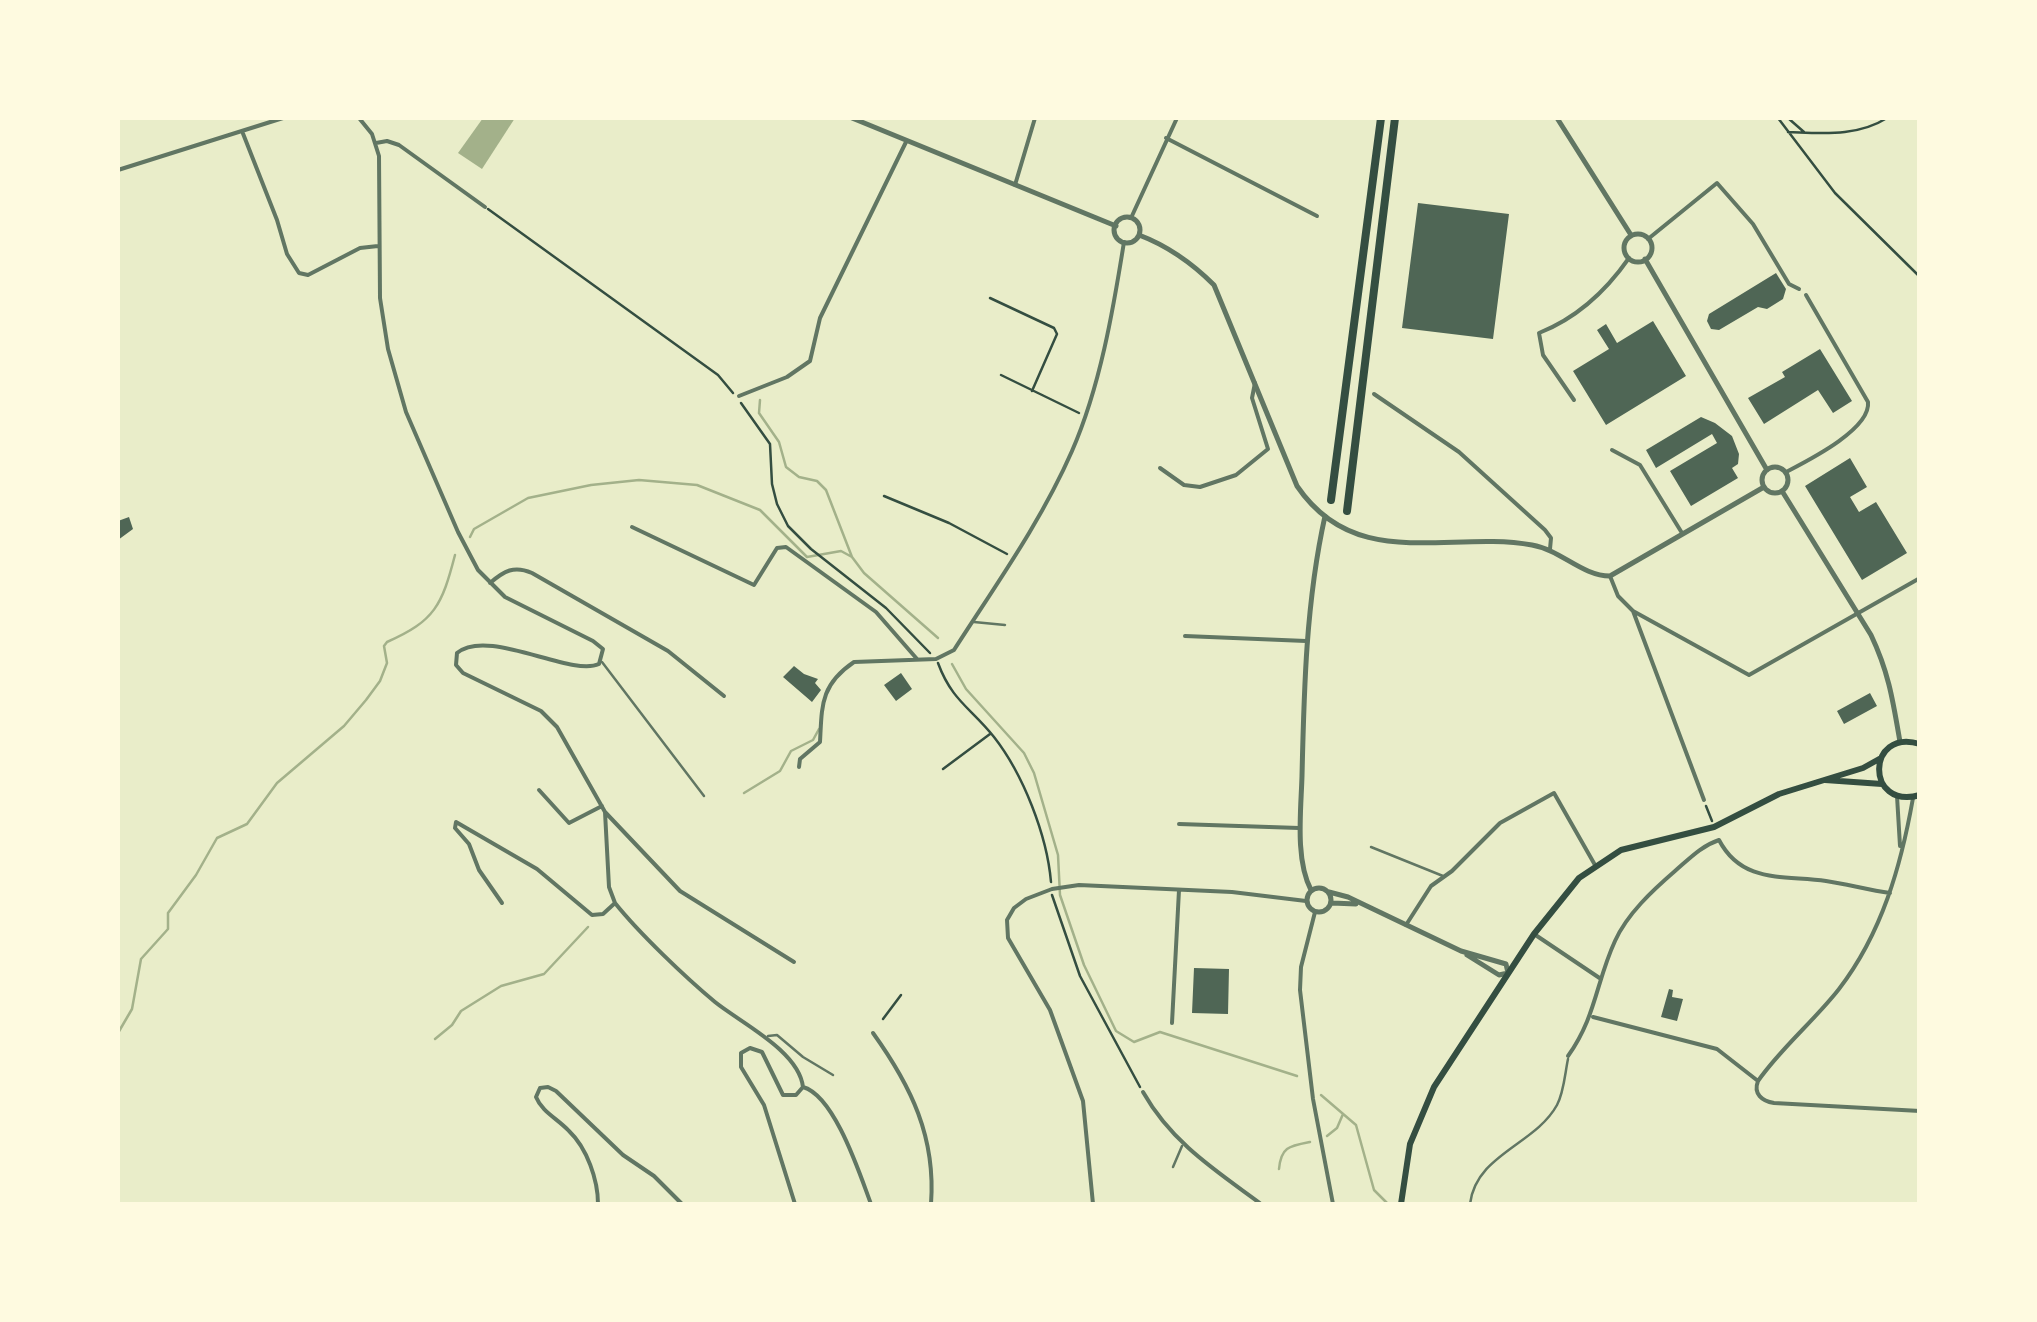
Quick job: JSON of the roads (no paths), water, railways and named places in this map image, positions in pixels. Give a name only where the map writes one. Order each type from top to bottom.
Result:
[{"type":"highway","points":[[1332,500],[1381,118]]},
{"type":"highway","points":[[1347,512],[1396,118]]},
{"type":"main road","points":[[1401,1204],[1408,1155],[1422,1110],[1534,934],[1563,894],[1595,865],[1639,844],[1723,824],[1778,794],[1864,768],[1900,742],[1920,744]]},
{"type":"main road","points":[[1880,758],[1878,773],[1882,784],[1897,796],[1916,796]]},
{"type":"main road","points":[[1824,780],[1882,784]]},
{"type":"street","points":[[118,170],[283,118]]},
{"type":"street","points":[[359,118],[376,143],[384,330],[406,412],[465,547],[490,583],[519,605],[600,646],[604,654],[602,661],[587,667],[524,651],[463,648],[455,657],[456,666],[462,673],[547,716],[603,809],[680,891],[794,962]]},
{"type":"street","points":[[852,118],[871,122],[1014,186],[1116,226]]},
{"type":"street","points":[[1014,186],[1035,118]]},
{"type":"street","points":[[1131,218],[1177,118]]},
{"type":"street","points":[[1556,118],[1631,236]]},
{"type":"street","points":[[242,130],[287,254],[299,273],[308,274],[360,248],[378,246]]},
{"type":"street","points":[[1166,138],[1318,216]]},
{"type":"street","points":[[376,143],[387,140],[399,145],[485,207]]},
{"type":"street","points":[[739,396],[788,378],[810,362],[820,318],[907,140]]},
{"type":"street","points":[[1648,238],[1717,183],[1753,224],[1790,284],[1799,289]]},
{"type":"street","points":[[1131,218],[1139,224],[1140,234],[1131,242],[1124,242],[1117,237],[1116,226],[1120,220],[1131,218]]},
{"type":"street","points":[[1140,234],[1162,244],[1214,285],[1297,486],[1313,507],[1356,533],[1398,543],[1522,544],[1550,550],[1595,575],[1610,576],[1764,487]]},
{"type":"street","points":[[1642,234],[1648,238],[1652,250],[1645,259],[1637,262],[1629,258],[1624,244],[1631,236],[1642,234]]},
{"type":"street","points":[[799,766],[800,759],[820,742],[821,706],[847,667],[854,662],[936,659],[954,650],[1013,557],[1048,499],[1085,416],[1124,242]]},
{"type":"street","points":[[1574,400],[1541,348],[1539,334],[1595,298],[1629,258]]},
{"type":"street","points":[[1645,259],[1767,470]]},
{"type":"street","points":[[1786,472],[1861,425],[1869,409],[1806,295]]},
{"type":"street","points":[[1160,468],[1184,484],[1200,487],[1236,476],[1268,449],[1252,398],[1255,383]]},
{"type":"street","points":[[1374,394],[1472,462],[1545,530],[1551,538],[1550,550]]},
{"type":"street","points":[[1612,450],[1640,464],[1682,534]]},
{"type":"street","points":[[1782,492],[1772,493],[1764,487],[1762,478],[1767,470],[1777,467],[1786,472]]},
{"type":"street","points":[[1782,492],[1788,483],[1786,472]]},
{"type":"street","points":[[1782,492],[1872,635],[1887,670],[1900,742]]},
{"type":"street","points":[[1311,890],[1305,878],[1302,828],[1307,641],[1314,564],[1325,516]]},
{"type":"street","points":[[632,527],[754,585],[776,548],[786,547],[876,612],[916,659]]},
{"type":"street","points":[[490,583],[508,570],[532,573],[668,652],[724,696]]},
{"type":"street","points":[[1610,576],[1618,596],[1633,611],[1749,676],[1920,578]]},
{"type":"street","points":[[1633,611],[1704,800]]},
{"type":"street","points":[[1185,636],[1307,641]]},
{"type":"street","points":[[539,790],[569,823],[603,809]]},
{"type":"street","points":[[1406,926],[1431,886],[1500,823],[1554,794],[1595,865]]},
{"type":"street","points":[[1897,796],[1901,824],[1899,861]]},
{"type":"street","points":[[1916,796],[1890,893],[1869,942],[1839,988],[1758,1081],[1757,1092],[1767,1102],[1920,1111]]},
{"type":"street","points":[[603,809],[609,888],[615,903],[714,1000],[766,1037],[792,1064],[804,1086]]},
{"type":"street","points":[[502,903],[478,870],[470,846],[455,828],[456,822],[537,869],[590,914],[602,914],[615,903]]},
{"type":"street","points":[[1178,824],[1302,828]]},
{"type":"street","points":[[1568,1056],[1592,1017],[1601,978],[1621,931],[1648,898],[1700,849],[1719,840],[1735,862],[1759,874],[1830,881],[1890,893]]},
{"type":"street","points":[[1094,1204],[1082,1101],[1050,1010],[1006,932],[1014,908],[1026,899],[1063,886],[1179,890],[1306,901],[1315,912]]},
{"type":"street","points":[[1311,890],[1322,888],[1460,951],[1499,975],[1508,973],[1506,964],[1460,951]]},
{"type":"street","points":[[1172,1022],[1179,890]]},
{"type":"street","points":[[1306,901],[1311,890]]},
{"type":"street","points":[[1315,912],[1325,911],[1331,903],[1329,892]]},
{"type":"street","points":[[1331,903],[1359,904]]},
{"type":"street","points":[[1315,912],[1301,966],[1300,990],[1313,1099],[1333,1204]]},
{"type":"street","points":[[1534,934],[1601,978]]},
{"type":"street","points":[[1592,1017],[1716,1049],[1758,1081]]},
{"type":"street","points":[[873,1033],[909,1087],[924,1123],[930,1157],[931,1204]]},
{"type":"street","points":[[794,1204],[764,1105],[742,1066],[743,1051],[753,1048],[762,1052],[783,1095],[796,1095],[804,1086]]},
{"type":"street","points":[[598,1204],[595,1181],[583,1150],[573,1134],[537,1102],[540,1088],[548,1086],[556,1091],[618,1151],[654,1176],[682,1204]]},
{"type":"street","points":[[804,1086],[813,1090],[843,1135],[871,1204]]},
{"type":"street","points":[[1143,1092],[1159,1120],[1183,1145],[1257,1203]]},
{"type":"lane","points":[[972,621],[1004,625]]},
{"type":"lane","points":[[602,661],[704,796]]},
{"type":"lane","points":[[1370,847],[1445,876]]},
{"type":"lane","points":[[766,1037],[776,1035],[834,1076]]},
{"type":"lane","points":[[1470,1204],[1482,1172],[1556,1107],[1568,1056]]},
{"type":"lane","points":[[1173,1167],[1183,1145]]},
{"type":"waterway","points":[[760,400],[759,413],[779,442],[786,467],[799,477],[817,481],[826,490],[852,557]]},
{"type":"waterway","points":[[470,537],[474,529],[528,498],[639,480],[697,485],[760,510],[807,557],[841,551],[852,557],[864,573],[938,638]]},
{"type":"waterway","points":[[118,1033],[132,1009],[141,959],[168,929],[168,913],[217,838],[247,824],[277,783],[344,726],[366,700],[387,663],[384,646],[416,627],[434,609],[446,587],[455,555]]},
{"type":"waterway","points":[[952,664],[966,689],[1024,753],[1034,773],[1058,855],[1060,895],[1084,965],[1116,1031],[1134,1042],[1160,1032],[1297,1076]]},
{"type":"waterway","points":[[744,793],[780,771],[791,751],[813,740],[819,729]]},
{"type":"waterway","points":[[435,1039],[461,1011],[501,986],[544,974],[588,927]]},
{"type":"waterway","points":[[1321,1095],[1356,1125],[1374,1190],[1388,1204]]},
{"type":"waterway","points":[[1327,1136],[1337,1128],[1343,1114]]},
{"type":"waterway","points":[[1279,1169],[1287,1149],[1310,1142]]}]
